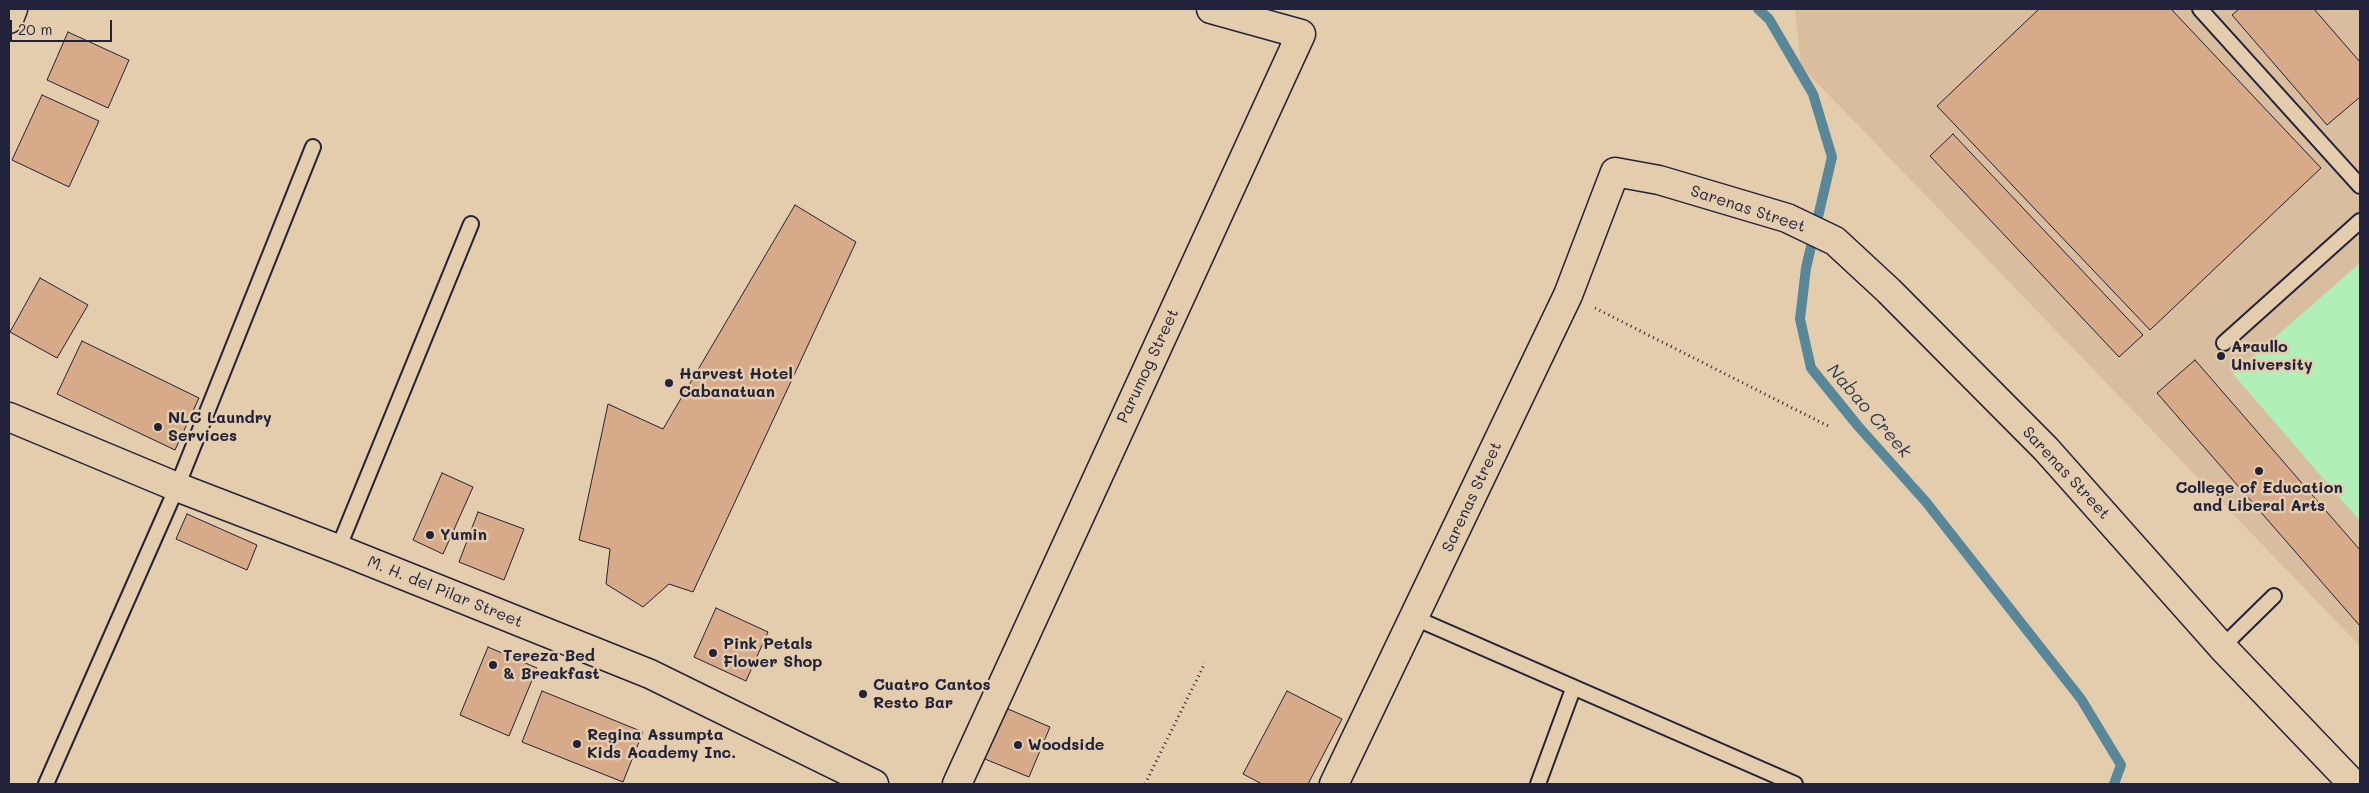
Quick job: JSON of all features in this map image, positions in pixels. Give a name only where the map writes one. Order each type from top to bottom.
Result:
[{"type":"street","points":[[9,19],[13,9]]},
{"type":"street","name":"Parumog Street","points":[[957,784],[1301,34],[1211,9]]},
{"type":"street","name":"Sarenas Street","points":[[1334,784],[1568,295],[1615,172],[1659,180],[1786,218],[1835,241],[1889,291],[2046,450],[2222,647],[2353,784]]},
{"type":"street","name":"M. H. del Pilar Street","points":[[9,417],[177,487],[338,549],[650,674],[874,784]]},
{"type":"lane","points":[[2200,9],[2360,186]]},
{"type":"lane","points":[[46,784],[177,487],[313,147]]},
{"type":"lane","points":[[2224,344],[2360,221]]},
{"type":"lane","points":[[338,549],[471,224]]},
{"type":"lane","points":[[2222,647],[2274,596]]},
{"type":"lane","points":[[1415,618],[1795,784]]},
{"type":"lane","points":[[1538,784],[1574,689]]},
{"type":"path","points":[[1568,295],[1830,426]]},
{"type":"path","points":[[1145,784],[1205,663]]},
{"type":"shaded area","name":"Araullo University","points":[[1795,9],[2360,9],[2360,646],[1801,66]]},
{"type":"green space","points":[[2360,263],[2360,521],[2233,374]]},
{"type":"building","points":[[2039,9],[2171,9],[2321,168],[2150,330],[1937,106]]},
{"type":"building","points":[[2239,9],[2314,9],[2360,62],[2360,97],[2327,125],[2232,15]]},
{"type":"building","points":[[68,32],[129,60],[108,108],[47,80]]},
{"type":"building","points":[[42,95],[99,121],[69,187],[12,160]]},
{"type":"building","points":[[1953,134],[2143,335],[2119,357],[1930,156]]},
{"type":"building","points":[[795,205],[856,242],[693,592],[669,584],[643,607],[606,584],[610,549],[579,540],[608,404],[663,429]]},
{"type":"building","points":[[40,278],[88,305],[57,358],[10,332]]},
{"type":"building","points":[[82,341],[199,398],[175,450],[57,394]]},
{"type":"building","name":"College of Education and Liberal Arts","points":[[2195,360],[2360,550],[2360,626],[2157,393]]},
{"type":"building","points":[[442,473],[473,487],[443,554],[413,540]]},
{"type":"building","points":[[478,512],[524,529],[504,580],[459,562]]},
{"type":"building","points":[[187,514],[257,545],[247,570],[176,539]]},
{"type":"building","points":[[716,608],[768,632],[746,681],[694,657]]},
{"type":"building","points":[[488,647],[537,668],[509,736],[460,715]]},
{"type":"building","points":[[542,691],[643,732],[623,782],[522,742]]},
{"type":"building","points":[[1287,691],[1342,719],[1308,784],[1262,784],[1243,774]]},
{"type":"building","points":[[1001,706],[1050,727],[1029,777],[980,757]]},
{"type":"waterway","name":"Nabao Creek","points":[[1758,9],[1769,19],[1813,94],[1832,157],[1806,268],[1800,319],[1811,368],[1858,426],[1926,502],[2081,699],[2121,765],[2114,784]]},
{"type":"place","name":"Araullo University","points":[[2221,356]]},
{"type":"place","name":"Harvest Hotel Cabanatuan","points":[[669,383]]},
{"type":"place","name":"NLC Laundry Services","points":[[158,427]]},
{"type":"place","name":"College of Education and Liberal Arts","points":[[2259,471]]},
{"type":"place","name":"Yumin","points":[[430,535]]},
{"type":"place","name":"Pink Petals Flower Shop","points":[[713,653]]},
{"type":"place","name":"Tereza Bed & Breakfast","points":[[493,665]]},
{"type":"place","name":"Cuatro Cantos Resto Bar","points":[[863,694]]},
{"type":"place","name":"Regina Assumpta Kids Academy Inc.","points":[[577,744]]},
{"type":"place","name":"Woodside","points":[[1018,745]]}]
